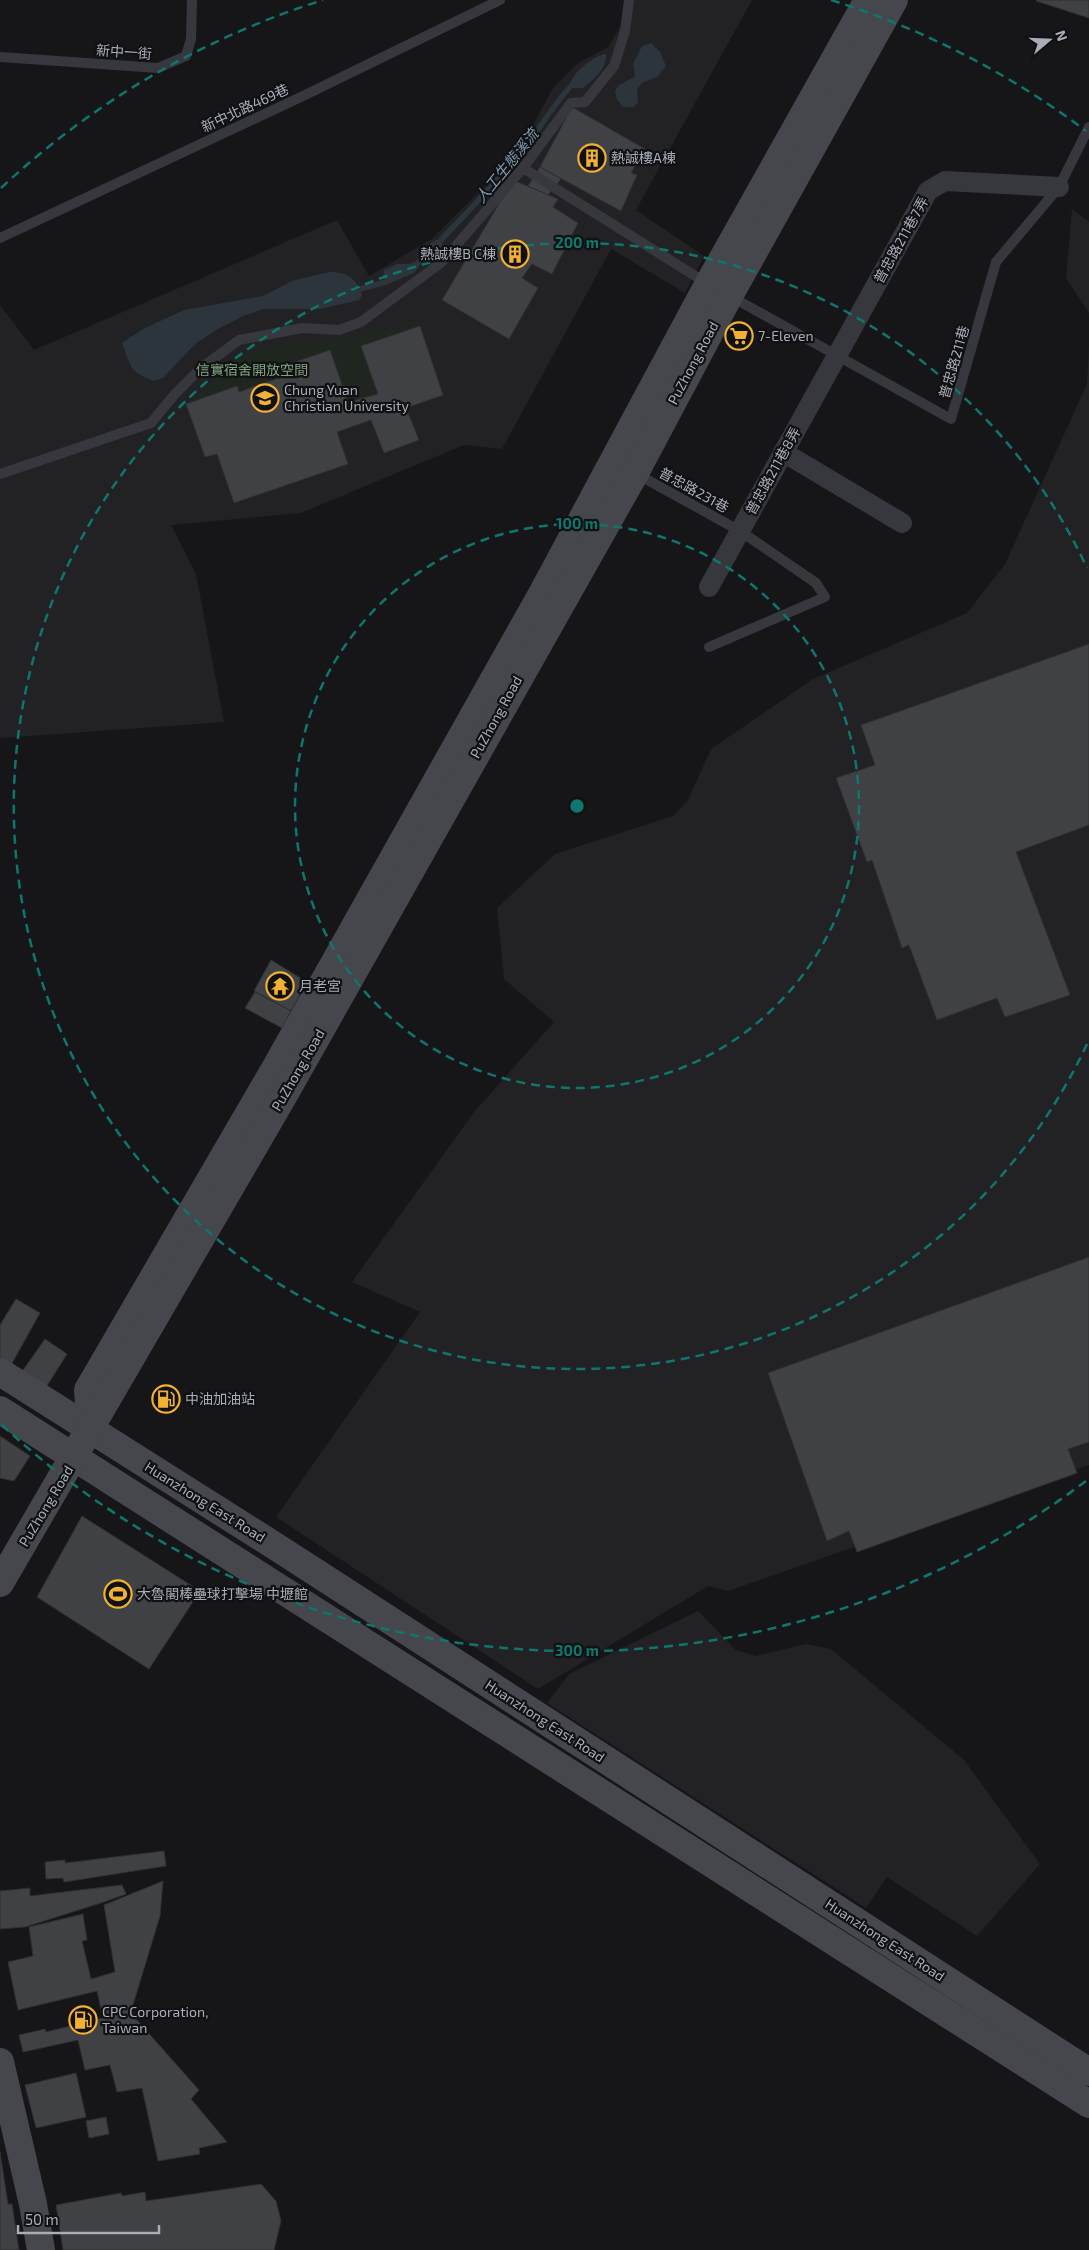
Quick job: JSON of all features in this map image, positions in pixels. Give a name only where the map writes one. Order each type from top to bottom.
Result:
[{"type":"street","name":"PuZhong Road","points":[[0,1583],[91,1430],[88,1390],[290,1041],[543,592],[624,467],[719,290],[868,0]]},
{"type":"street","name":"PuZhong Road","points":[[719,290],[894,0]]},
{"type":"street","name":"普忠路211巷7弄","points":[[838,354],[928,191],[945,181],[1059,187]]},
{"type":"street","name":"普忠路211巷8弄","points":[[708,587],[838,354]]},
{"type":"street","points":[[784,452],[902,523]]},
{"type":"street","name":"Huanzhong East Road","points":[[0,1372],[275,1546],[1089,2072]]},
{"type":"street","name":"Huanzhong East Road","points":[[0,1410],[74,1459],[1089,2104]]},
{"type":"street","points":[[0,2062],[34,2204],[41,2250]]},
{"type":"lane","name":"新中一街","points":[[0,58],[158,68],[186,56],[191,39],[192,0]]},
{"type":"lane","name":"新中北路469巷","points":[[0,238],[294,101],[500,0]]},
{"type":"lane","points":[[0,474],[151,423],[201,368],[239,340],[302,328],[339,330],[361,322],[442,262],[523,168],[571,104],[585,102],[614,66],[625,31],[629,0]]},
{"type":"lane","name":"普忠路211巷","points":[[523,168],[719,290],[838,354],[951,419],[996,262],[1059,187],[1089,127]]},
{"type":"lane","name":"普忠路231巷","points":[[624,467],[740,531],[816,582],[825,597],[709,647]]},
{"type":"shaded area","name":"Chung Yuan Christian University","points":[[626,0],[752,0],[636,210],[704,256],[685,293],[611,249],[502,449],[464,445],[301,513],[171,525],[196,574],[224,722],[0,738],[0,305],[34,350],[337,220],[369,276],[433,238],[517,154],[553,88],[577,64],[608,47],[630,10]]},
{"type":"shaded area","points":[[651,43],[660,52],[666,66],[657,77],[642,83],[637,89],[638,103],[633,107],[624,107],[617,100],[615,91],[619,85],[635,77],[633,64],[642,46]]},
{"type":"shaded area","points":[[606,54],[602,69],[591,81],[583,88],[569,88],[577,72],[594,58]]},
{"type":"shaded area","points":[[1072,209],[1089,222],[1089,313],[1066,278]]},
{"type":"shaded area","points":[[441,240],[443,245],[438,252],[425,258],[414,273],[388,284],[383,277],[384,270],[397,264],[410,264],[416,261],[431,243]]},
{"type":"shaded area","points":[[329,272],[340,273],[350,277],[360,289],[362,295],[359,300],[320,309],[264,309],[243,316],[216,330],[195,344],[163,378],[154,381],[139,374],[132,368],[122,343],[143,329],[184,310],[263,296],[292,281]]},
{"type":"shaded area","points":[[1089,345],[1089,1465],[728,1591],[708,1586],[538,1689],[276,1517],[420,1312],[352,1282],[474,1112],[554,1022],[504,979],[497,908],[555,854],[673,816],[688,800],[711,749],[813,679],[967,613],[1005,564],[1087,384]]},
{"type":"shaded area","points":[[698,1611],[736,1650],[756,1656],[806,1644],[831,1649],[964,1760],[1040,1864],[977,1936],[887,1877],[866,1908],[547,1703],[569,1674]]},
{"type":"green space","name":"信實宿舍開放空間","points":[[418,319],[420,326],[361,346],[378,394],[348,402],[330,350],[286,364],[290,374],[239,392],[236,386],[186,404],[243,354],[300,342],[358,338]]},
{"type":"building","points":[[1089,0],[1089,18],[1036,1]]},
{"type":"building","name":"熱誠樓A棟","points":[[572,107],[645,149],[631,173],[637,175],[621,211],[540,167]]},
{"type":"building","points":[[540,167],[561,179],[548,195],[528,186]]},
{"type":"building","name":"熱誠樓B C棟","points":[[513,180],[558,199],[553,207],[578,223],[552,274],[532,264],[522,278],[538,288],[509,339],[442,300]]},
{"type":"building","points":[[420,326],[443,395],[406,408],[419,440],[384,453],[371,420],[337,432],[348,464],[234,503],[217,454],[205,457],[186,404],[237,386],[239,392],[290,374],[286,365],[330,350],[348,402],[378,394],[361,346]]},
{"type":"building","points":[[1089,644],[1089,825],[1016,852],[1070,995],[1005,1017],[997,998],[937,1020],[909,945],[902,948],[872,860],[867,862],[836,778],[875,765],[861,725]]},
{"type":"building","name":"月老宮","points":[[271,960],[307,982],[291,1011],[254,991]]},
{"type":"building","points":[[255,992],[291,1011],[282,1028],[245,1008]]},
{"type":"building","points":[[1089,1257],[1089,1442],[1068,1449],[1077,1473],[857,1552],[849,1531],[827,1541],[768,1373]]},
{"type":"building","points":[[16,1299],[40,1313],[11,1365],[0,1359],[0,1325]]},
{"type":"building","points":[[45,1339],[67,1354],[45,1389],[21,1373]]},
{"type":"building","points":[[0,1436],[30,1456],[14,1481],[0,1478]]},
{"type":"building","name":"大魯閣棒壘球打擊場 中壢館","points":[[82,1516],[200,1591],[149,1669],[37,1597]]},
{"type":"building","points":[[164,1851],[166,1866],[64,1882],[63,1878],[46,1879],[45,1862],[65,1860],[65,1863]]},
{"type":"building","points":[[163,1881],[160,1916],[132,2008],[136,2019],[199,2090],[191,2099],[227,2142],[199,2148],[200,2154],[158,2161],[142,2088],[117,2092],[110,2065],[85,2070],[78,2040],[23,2052],[19,2035],[45,2029],[46,2032],[103,2018],[97,1991],[18,2010],[8,1962],[33,1956],[29,1927],[83,1914],[87,1940],[82,1941],[91,1979],[115,1972],[104,1905]]},
{"type":"building","points":[[122,1885],[126,1894],[104,1902],[25,1927],[0,1929],[0,1891],[30,1888],[30,1896]]},
{"type":"building","points":[[76,2073],[86,2117],[36,2128],[25,2085]]},
{"type":"building","points":[[106,2117],[109,2134],[89,2138],[86,2121]]},
{"type":"building","points":[[0,2152],[8,2204],[12,2204],[19,2250],[0,2250]]},
{"type":"building","points":[[261,2184],[276,2201],[281,2221],[274,2250],[63,2250],[56,2205],[121,2193],[122,2196],[145,2192],[146,2201]]},
{"type":"waterway","name":"人工生態溪流","points":[[441,240],[521,152],[569,88]]},
{"type":"waterway","name":"人工生態溪流","points":[[360,289],[386,282]]},
{"type":"place","name":"熱誠樓A棟","points":[[592,158]]},
{"type":"place","name":"熱誠樓B C棟","points":[[515,254]]},
{"type":"place","name":"7-Eleven","points":[[739,336]]},
{"type":"place","name":"Chung Yuan Christian University","points":[[265,398]]},
{"type":"place","name":"月老宮","points":[[280,986]]},
{"type":"place","name":"中油加油站","points":[[166,1399]]},
{"type":"place","name":"大魯閣棒壘球打擊場 中壢館","points":[[118,1594]]},
{"type":"place","name":"CPC Corporation, Taiwan","points":[[83,2020]]}]
